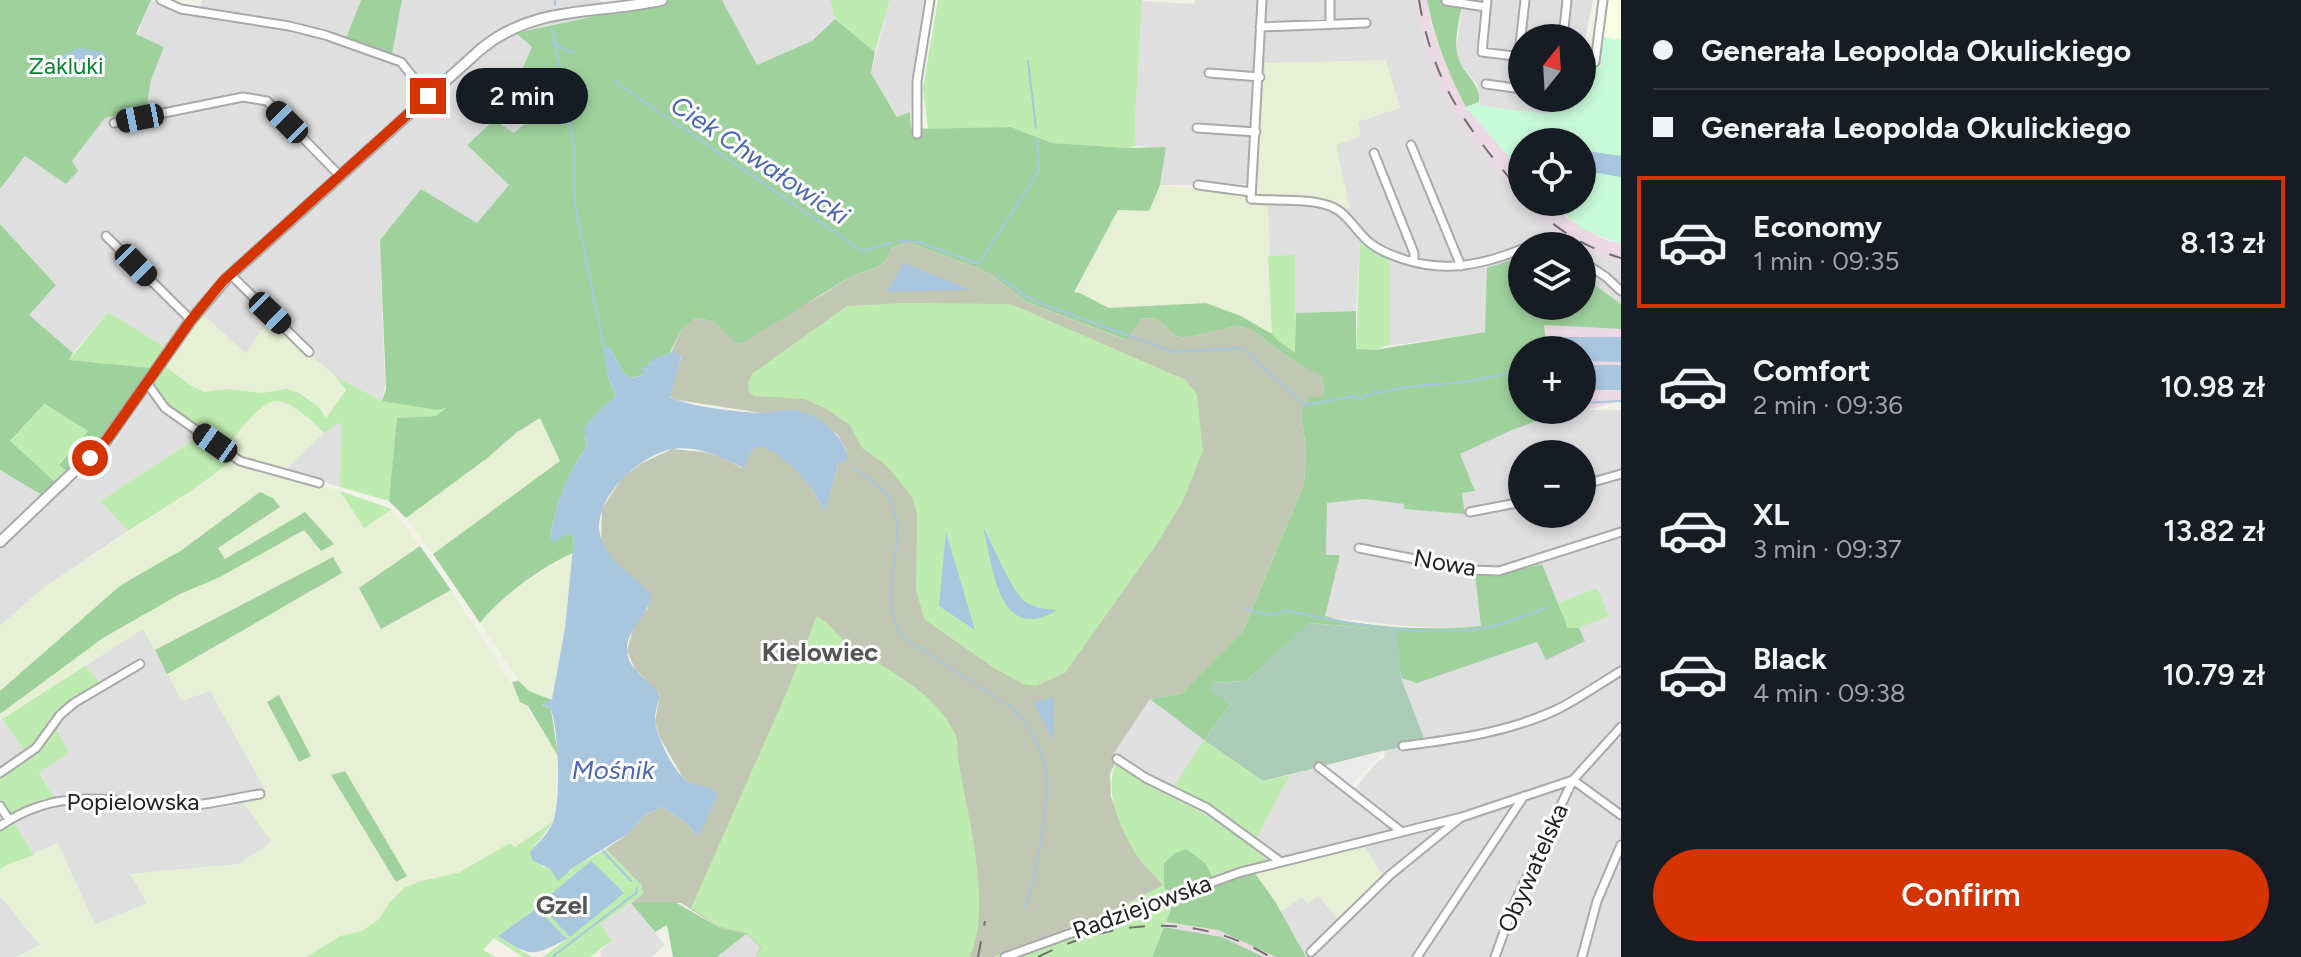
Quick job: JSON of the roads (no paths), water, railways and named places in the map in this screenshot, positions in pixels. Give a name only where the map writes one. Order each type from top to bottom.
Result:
[{"type":"street","points":[[161,0],[181,9],[289,26],[325,35],[401,62],[428,96]]},
{"type":"street","points":[[0,542],[100,447],[191,320],[230,274],[490,42],[516,25],[542,17],[662,0]]},
{"type":"street","points":[[917,134],[917,81],[930,0]]},
{"type":"street","points":[[1262,0],[1251,199],[1333,207],[1373,246],[1434,267],[1461,266],[1508,254]]},
{"type":"street","points":[[1330,0],[1330,24]]},
{"type":"street","points":[[1523,24],[1525,0]]},
{"type":"street","points":[[1564,24],[1567,0]]},
{"type":"street","points":[[1596,54],[1603,0]]},
{"type":"street","points":[[1446,1],[1487,4],[1482,52],[1508,55]]},
{"type":"street","points":[[1260,27],[1366,23]]},
{"type":"street","points":[[1209,73],[1260,77]]},
{"type":"street","points":[[1486,84],[1508,87]]},
{"type":"street","points":[[114,123],[243,97],[258,98],[267,101],[339,175]]},
{"type":"street","points":[[1197,128],[1256,132]]},
{"type":"street","points":[[1411,145],[1461,266]]},
{"type":"street","points":[[1374,153],[1414,253],[1414,262]]},
{"type":"street","points":[[1198,185],[1251,192]]},
{"type":"street","points":[[106,236],[191,320]]},
{"type":"street","points":[[1596,270],[1621,291]]},
{"type":"street","points":[[230,274],[309,352]]},
{"type":"street","points":[[147,383],[165,408],[240,461],[319,483]]},
{"type":"street","points":[[1596,481],[1621,474]]},
{"type":"street","points":[[1470,512],[1508,505]]},
{"type":"street","name":"Nowa","points":[[1359,548],[1471,570],[1499,571],[1621,532]]},
{"type":"street","points":[[0,773],[36,748],[60,715],[74,703],[140,664]]},
{"type":"street","points":[[1403,746],[1510,727],[1561,708],[1621,671]]},
{"type":"street","points":[[1621,727],[1573,780],[1621,815]]},
{"type":"street","points":[[1117,759],[1146,778],[1207,808],[1281,862]]},
{"type":"street","points":[[1319,767],[1402,832]]},
{"type":"street","name":"Radziejowska","points":[[1005,957],[1189,889],[1281,862],[1462,817],[1573,780]]},
{"type":"street","name":"Obywatelska","points":[[1495,957],[1514,904],[1573,780]]},
{"type":"street","name":"Popielowska","points":[[0,826],[41,803],[76,797],[196,805],[260,794]]},
{"type":"street","points":[[1417,957],[1524,796]]},
{"type":"street","points":[[0,806],[9,820]]},
{"type":"street","points":[[1311,952],[1390,875],[1462,817]]},
{"type":"street","points":[[1582,957],[1597,901],[1621,845]]},
{"type":"water","points":[[78,48],[103,52],[108,62],[97,64],[82,78],[66,71],[55,73],[59,58]]},
{"type":"water","points":[[1596,152],[1621,156],[1621,177],[1596,173]]},
{"type":"water","points":[[904,263],[971,290],[886,292]]},
{"type":"water","points":[[1596,337],[1621,337],[1621,362],[1596,361]]},
{"type":"water","name":"Mośnik","points":[[603,347],[609,347],[624,373],[632,378],[643,375],[642,368],[654,358],[669,354],[672,350],[681,356],[670,397],[689,404],[727,410],[761,413],[793,410],[807,413],[837,435],[849,459],[838,464],[825,512],[799,474],[763,446],[753,449],[743,468],[700,450],[682,448],[660,453],[631,471],[608,497],[599,527],[602,541],[617,564],[651,594],[646,610],[628,641],[629,660],[660,695],[656,727],[672,764],[689,782],[708,787],[718,795],[699,836],[662,807],[644,816],[629,833],[574,867],[558,881],[550,869],[532,860],[530,852],[549,830],[556,811],[556,733],[551,709],[542,705],[552,699],[565,629],[574,537],[566,533],[554,543],[550,538],[563,490],[587,446],[584,430],[616,396],[609,380]]},
{"type":"water","points":[[1596,365],[1621,365],[1621,390],[1596,390]]},
{"type":"water","points":[[983,527],[1021,598],[1034,606],[1057,610],[1037,618],[1022,618],[1010,610],[995,580]]},
{"type":"water","points":[[946,532],[975,630],[939,606]]},
{"type":"water","points":[[1054,697],[1054,742],[1034,703]]},
{"type":"water","points":[[591,861],[624,893],[570,937],[539,904]]},
{"type":"water","points":[[537,908],[567,939],[532,952],[498,936]]},
{"type":"waterway","points":[[555,0],[555,5]]},
{"type":"waterway","points":[[553,30],[574,148],[575,205],[604,348]]},
{"type":"waterway","name":"Ciek Chwałowicki","points":[[553,43],[573,53]]},
{"type":"waterway","points":[[1028,61],[1036,128]]},
{"type":"waterway","name":"Ciek Chwałowicki","points":[[614,81],[862,251],[891,243]]},
{"type":"waterway","points":[[899,241],[919,242],[979,264],[1039,170],[1037,139]]},
{"type":"waterway","name":"Ciek Chwałowicki","points":[[998,275],[1042,304],[1174,352],[1242,348],[1305,405],[1355,396],[1362,400],[1364,395],[1371,395],[1374,391],[1464,382],[1508,374]]},
{"type":"waterway","points":[[1596,402],[1621,401]]},
{"type":"waterway","points":[[854,468],[885,492],[895,513],[897,531],[891,603],[903,637],[1014,709],[1039,748],[1045,765],[1046,803],[1037,862],[1024,908]]},
{"type":"waterway","points":[[1244,608],[1265,614],[1285,610],[1360,624],[1442,631],[1489,627],[1548,607]]},
{"type":"waterway","points":[[603,851],[631,881]]},
{"type":"waterway","points":[[552,957],[636,893],[637,888]]},
{"type":"railway","points":[[1419,0],[1433,57],[1444,82],[1469,126],[1508,176]]},
{"type":"railway","points":[[1544,216],[1571,236],[1621,258]]},
{"type":"railway","points":[[978,957],[985,921]]},
{"type":"railway","points":[[1038,957],[1095,935],[1125,928],[1155,926],[1184,927],[1214,933],[1270,957]]},
{"type":"district","name":"Kielowiec","points":[[820,652]]},
{"type":"district","name":"Gzel","points":[[562,905]]},
{"type":"park label","name":"Zakluki","points":[[66,66]]}]
